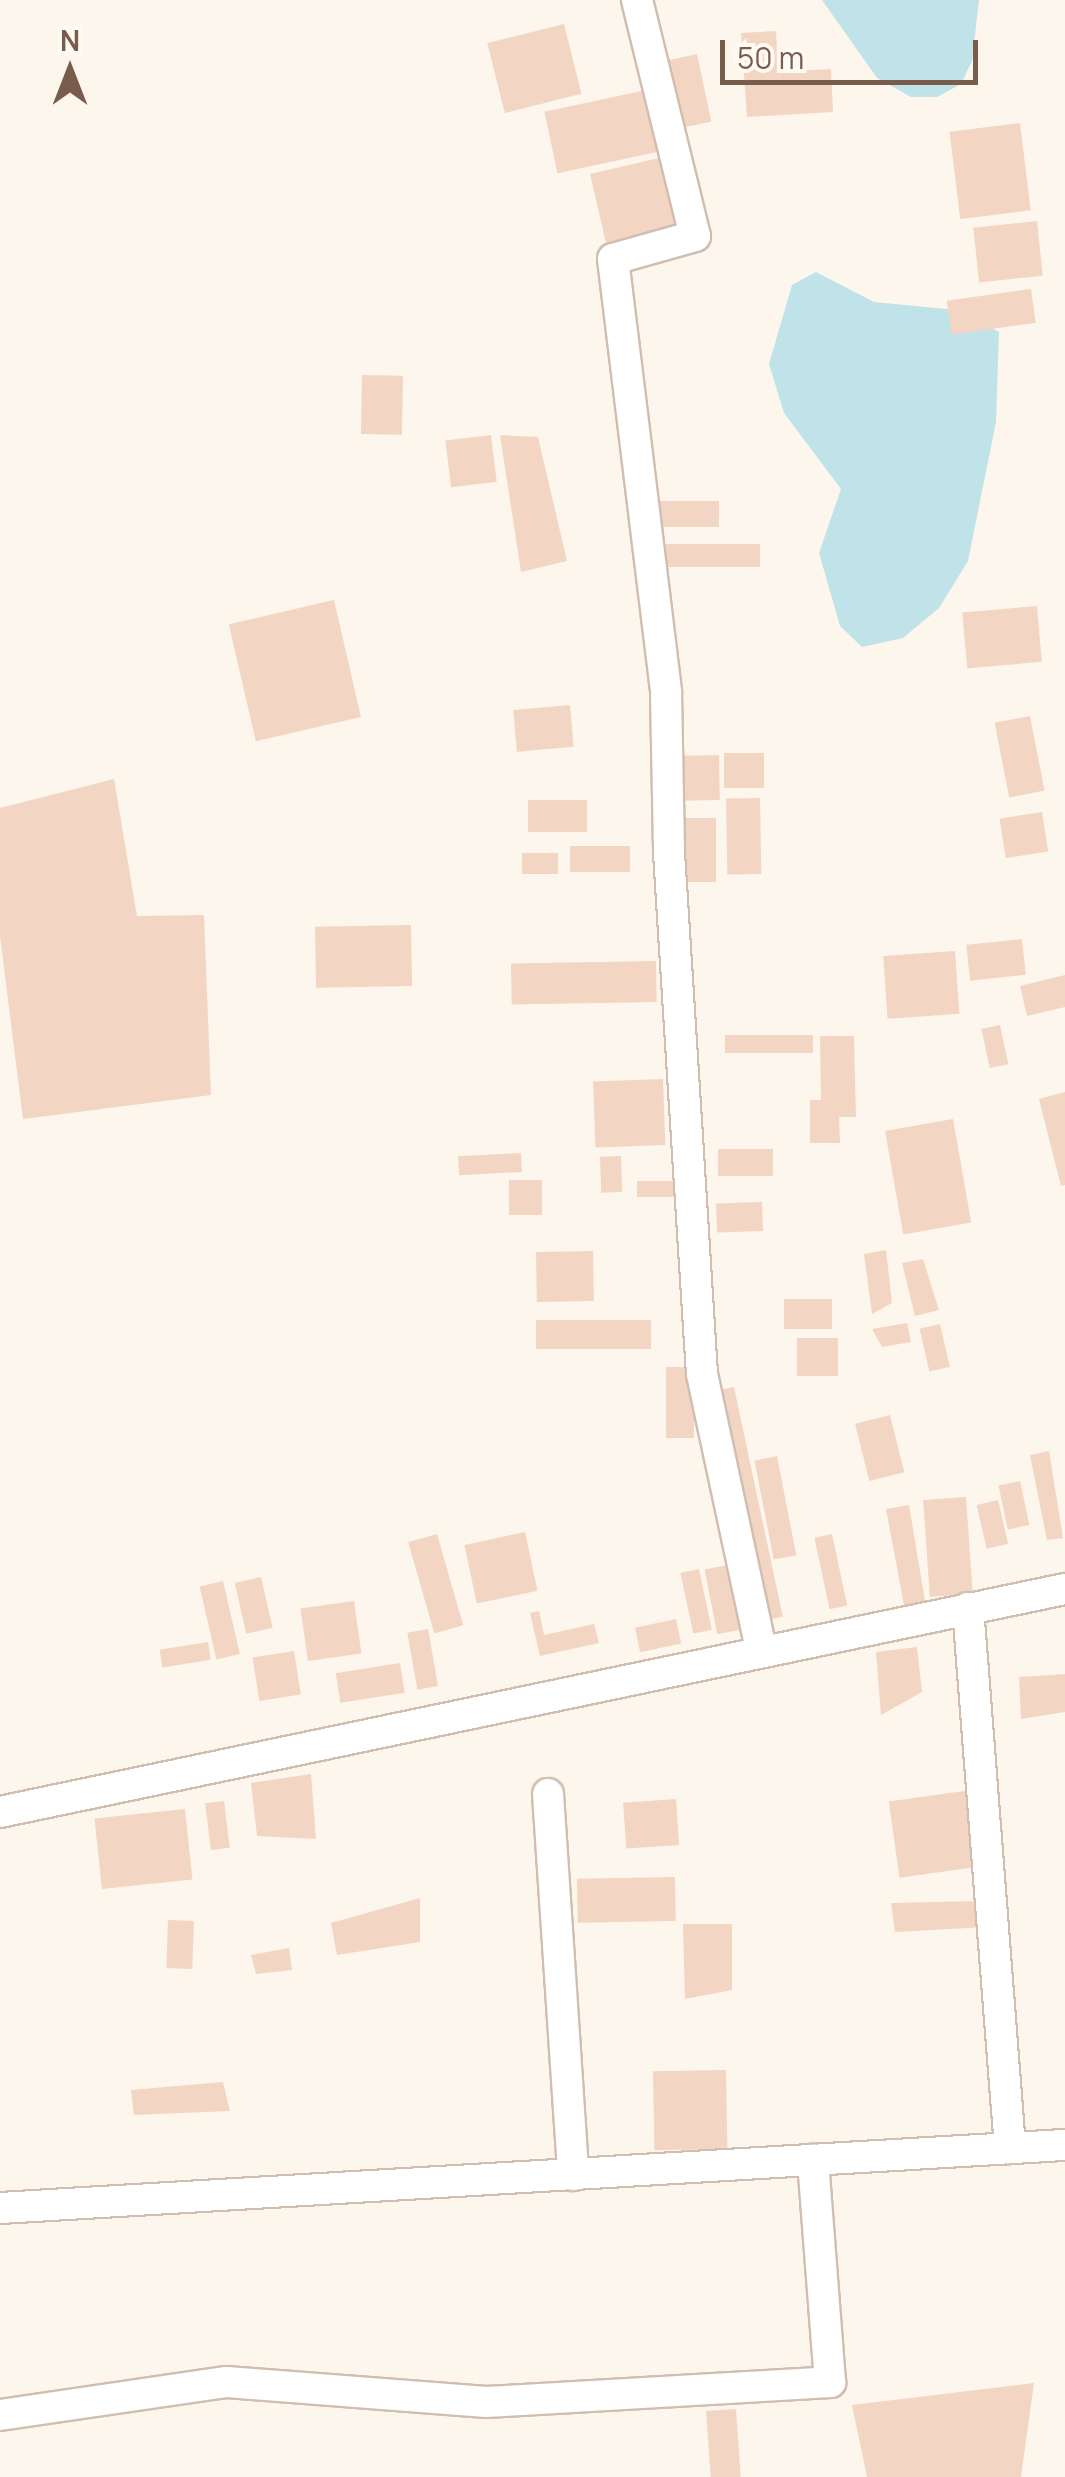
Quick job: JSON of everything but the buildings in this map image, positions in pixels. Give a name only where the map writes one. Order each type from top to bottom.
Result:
[{"type":"street","points":[[638,0],[695,236],[613,259],[666,693],[669,853],[702,1374],[762,1649]]},
{"type":"street","points":[[0,1812],[762,1649],[1065,1589]]},
{"type":"street","points":[[968,1608],[1010,2148]]},
{"type":"street","points":[[548,1794],[573,2174]]},
{"type":"street","points":[[0,2208],[1065,2145]]},
{"type":"street","points":[[0,2415],[227,2382],[486,2402],[830,2382],[813,2160]]},
{"type":"water","points":[[822,0],[979,0],[972,61],[961,84],[937,97],[911,97],[877,78]]},
{"type":"water","points":[[816,272],[874,302],[957,310],[999,332],[996,422],[968,561],[939,608],[903,638],[862,647],[840,626],[819,553],[841,489],[784,413],[769,364],[792,285]]}]
